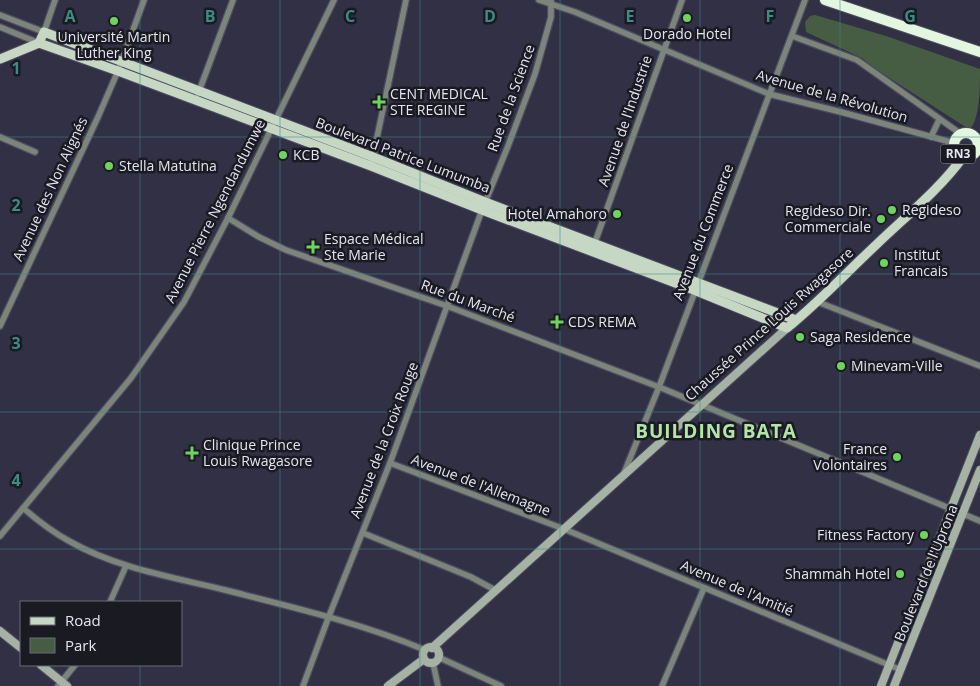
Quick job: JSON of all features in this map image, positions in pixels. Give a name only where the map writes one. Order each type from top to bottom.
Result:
[{"type":"highway","points":[[824,0],[980,52]]},
{"type":"highway","name":"RN3","points":[[971,134],[978,147],[967,157],[963,157],[956,151],[958,139],[971,134]]},
{"type":"main road","points":[[0,59],[39,43],[44,32]]},
{"type":"main road","name":"Boulevard Patrice Lumumba","points":[[44,32],[119,66],[198,96],[276,120],[483,206],[696,286],[796,320]]},
{"type":"main road","name":"Boulevard Patrice Lumumba","points":[[39,43],[119,66]]},
{"type":"main road","name":"Boulevard Patrice Lumumba","points":[[198,96],[272,130],[372,161]]},
{"type":"main road","name":"Chaussée Prince Louis Rwagasore","points":[[787,328],[818,302],[862,257],[949,176],[963,157]]},
{"type":"main road","name":"Boulevard Patrice Lumumba","points":[[696,286],[787,328]]},
{"type":"street","points":[[44,32],[56,0]]},
{"type":"street","name":"Avenue des Non Alignés","points":[[0,326],[119,66],[144,0]]},
{"type":"street","points":[[198,96],[233,0]]},
{"type":"street","name":"Avenue Pierre Ngendandumwe","points":[[0,536],[138,368],[184,302],[272,130],[334,0]]},
{"type":"street","points":[[372,161],[406,0]]},
{"type":"street","name":"Avenue de la Révolution","points":[[539,0],[551,2],[769,94],[931,137],[958,139]]},
{"type":"street","name":"Avenue de l'Industrie","points":[[593,248],[682,0]]},
{"type":"street","name":"Avenue du Commerce","points":[[624,473],[659,386],[805,0]]},
{"type":"street","name":"Rue de la Science","points":[[483,206],[535,74],[551,17],[551,2]]},
{"type":"street","name":"Boulevard Patrice Lumumba","points":[[0,15],[44,32]]},
{"type":"street","name":"Boulevard Patrice Lumumba","points":[[0,27],[39,43]]},
{"type":"street","points":[[792,36],[857,60],[940,120],[958,139]]},
{"type":"street","points":[[931,137],[940,120]]},
{"type":"street","points":[[0,137],[35,152]]},
{"type":"street","name":"Avenue de la Croix Rouge","points":[[303,686],[390,463],[483,206]]},
{"type":"street","name":"Rue du Marché","points":[[228,218],[259,237],[286,250],[446,306],[659,386],[980,521]]},
{"type":"street","points":[[818,302],[980,366]]},
{"type":"street","name":"Chaussée Prince Louis Rwagasore","points":[[428,649],[787,328]]},
{"type":"street","name":"Boulevard de l'Uprona","points":[[881,686],[980,434]]},
{"type":"street","name":"Avenue de l'Allemagne","points":[[390,463],[564,529]]},
{"type":"street","name":"Boulevard de l'Uprona","points":[[894,686],[980,470]]},
{"type":"street","points":[[23,508],[44,526],[69,541],[126,566],[329,616],[436,650],[438,686]]},
{"type":"street","name":"Avenue de l'Amitié","points":[[564,529],[900,670]]},
{"type":"street","points":[[363,533],[471,577],[495,590]]},
{"type":"street","points":[[110,601],[126,566]]},
{"type":"street","points":[[662,686],[704,588]]},
{"type":"street","points":[[0,631],[20,647]]},
{"type":"street","points":[[424,659],[423,655],[428,649]]},
{"type":"street","points":[[424,659],[428,663],[436,660],[501,686]]},
{"type":"street","points":[[388,686],[424,659]]},
{"type":"street","points":[[42,666],[63,685],[74,666]]},
{"type":"green space","points":[[815,15],[886,36],[980,69],[978,109],[971,128],[967,128],[874,68],[862,58],[806,32],[805,22],[810,16]]},
{"type":"place","name":"Dorado Hotel","points":[[687,18]]},
{"type":"place","name":"Université Martin Luther King","points":[[114,21]]},
{"type":"place","name":"CENT MEDICAL STE REGINE","points":[[379,102]]},
{"type":"place","name":"KCB","points":[[283,155]]},
{"type":"place","name":"Stella Matutina","points":[[109,166]]},
{"type":"place","name":"Regideso","points":[[892,210]]},
{"type":"place","name":"Hotel Amahoro","points":[[617,214]]},
{"type":"place","name":"Regideso Dir. Commerciale","points":[[881,219]]},
{"type":"place","name":"Espace Médical Ste Marie","points":[[313,247]]},
{"type":"place","name":"Institut Francais","points":[[884,263]]},
{"type":"place","name":"CDS REMA","points":[[557,322]]},
{"type":"place","name":"Saga Residence","points":[[800,337]]},
{"type":"place","name":"Minevam-Ville","points":[[841,366]]},
{"type":"place","name":"Clinique Prince Louis Rwagasore","points":[[192,453]]},
{"type":"place","name":"France Volontaires","points":[[897,457]]},
{"type":"place","name":"Fitness Factory","points":[[924,535]]},
{"type":"place","name":"Shammah Hotel","points":[[900,574]]},
{"type":"district","name":"BUILDING BATA","points":[[716,431]]}]
